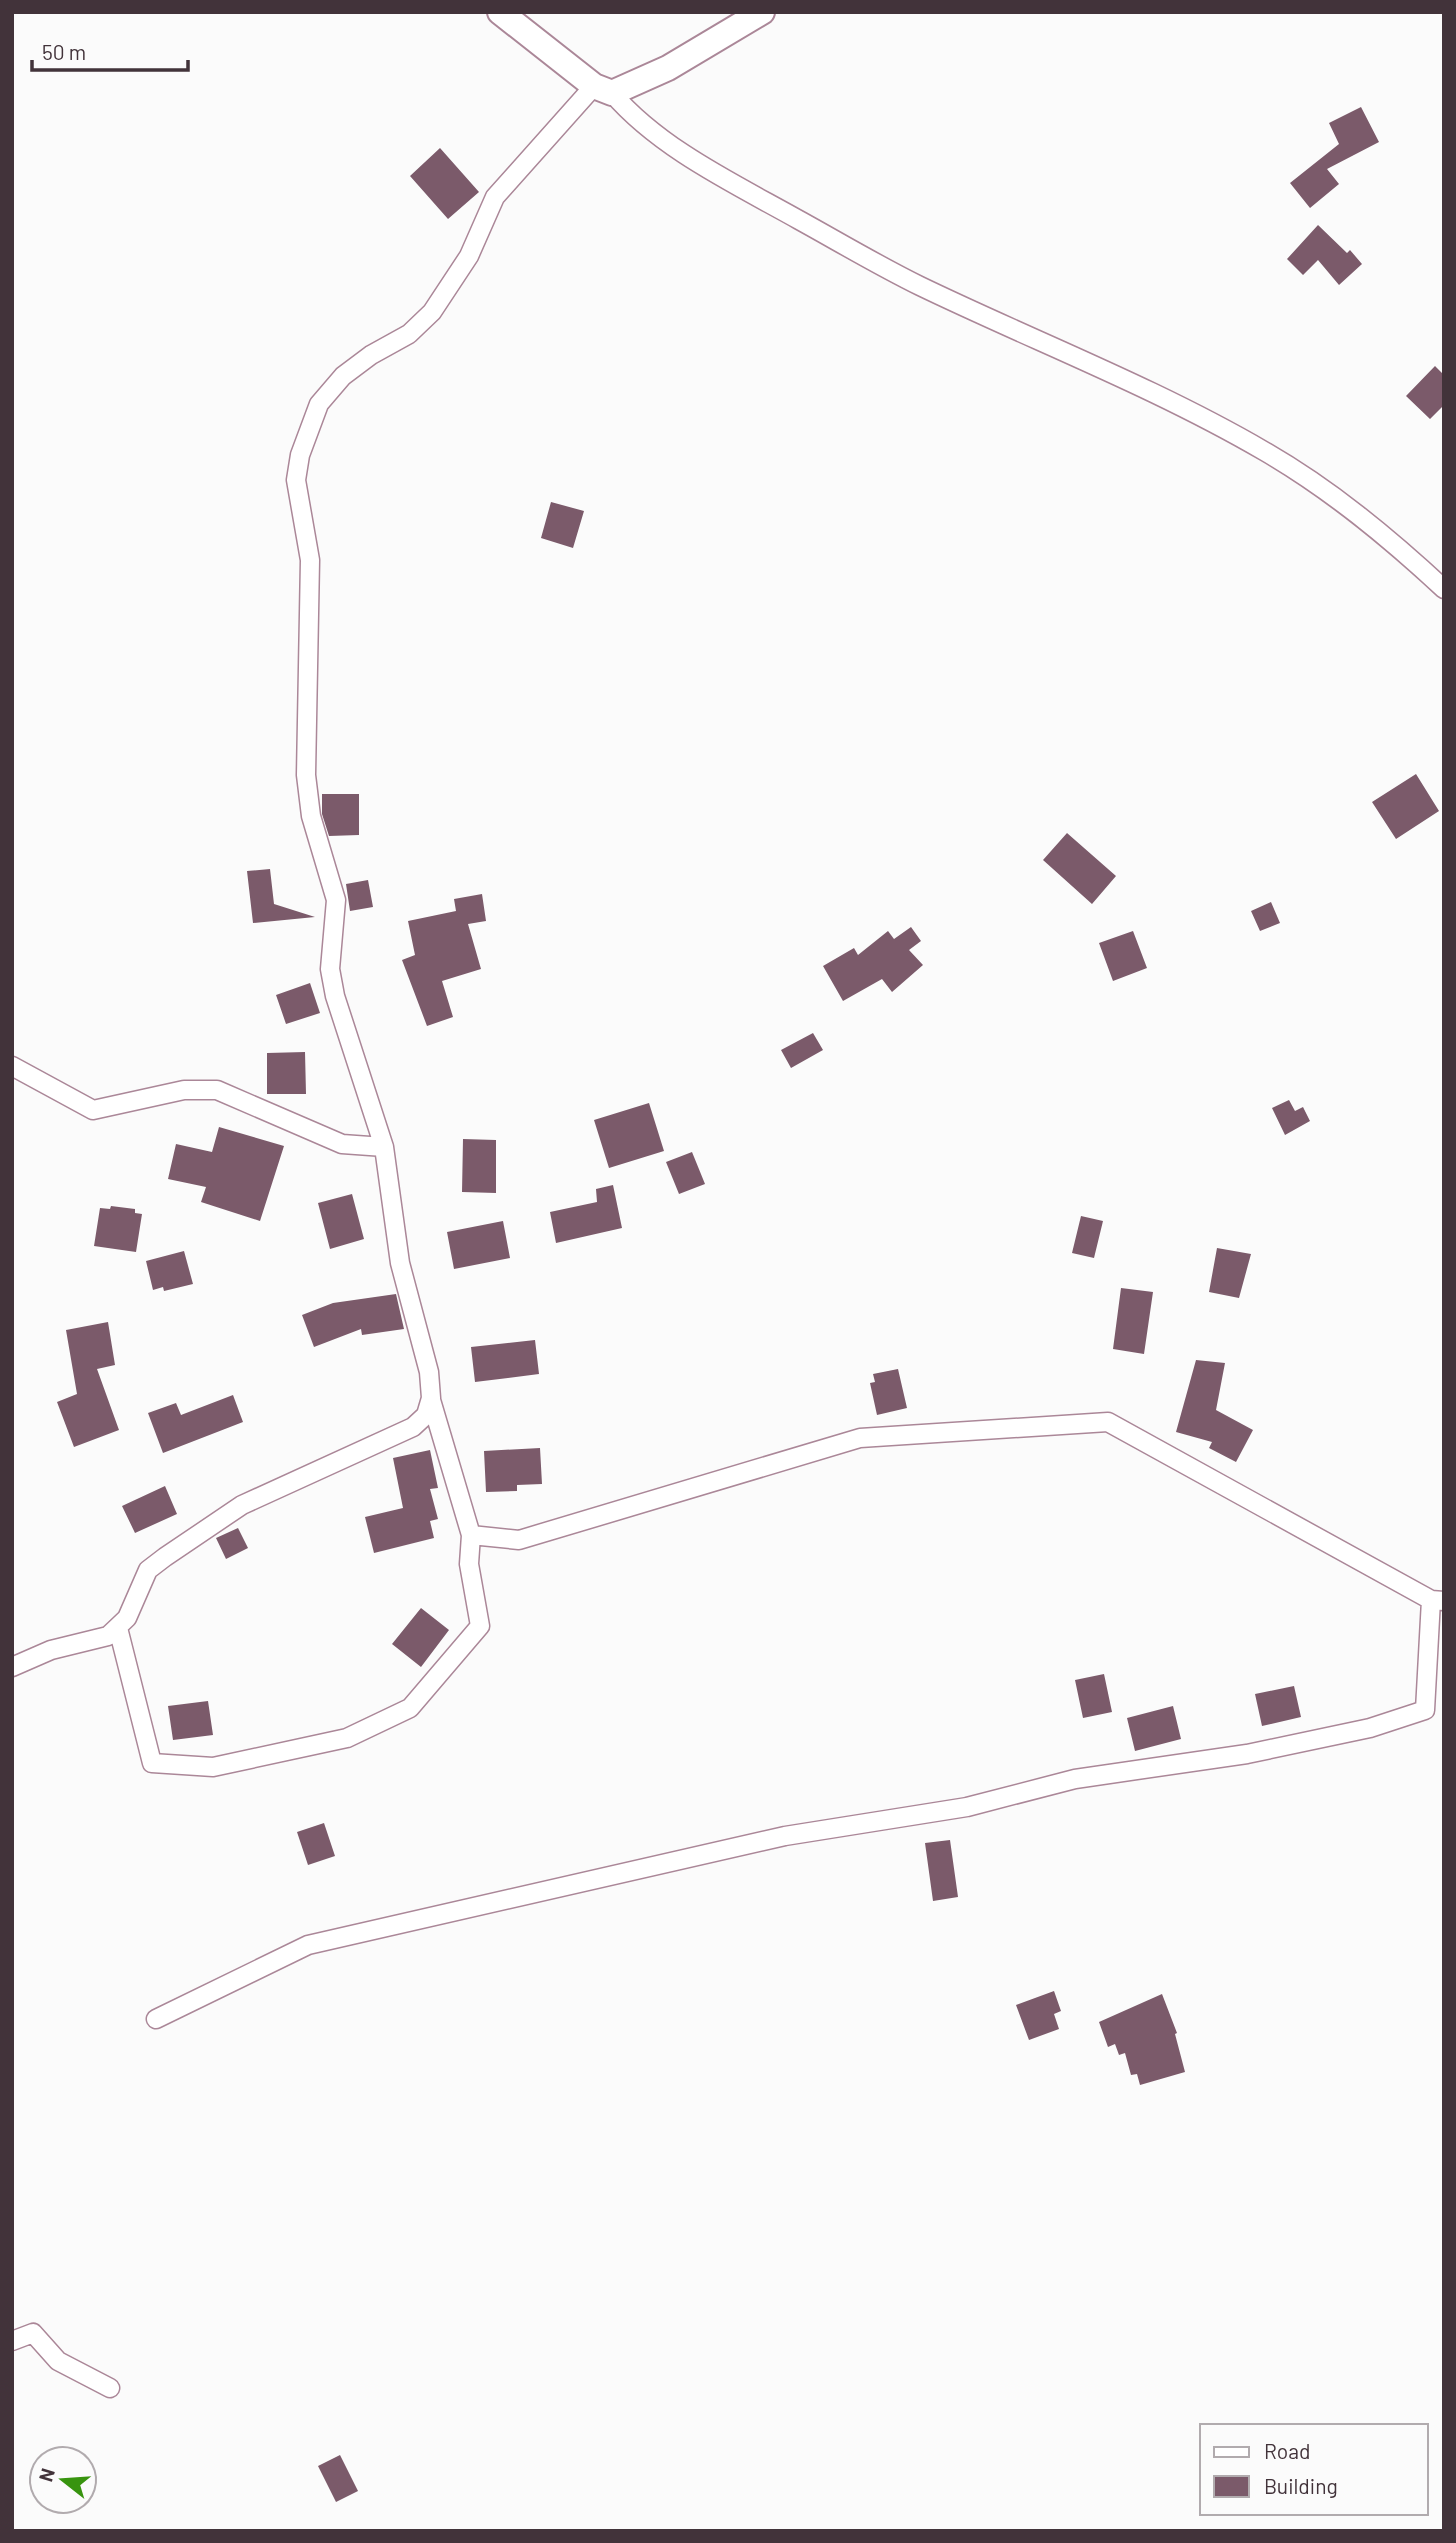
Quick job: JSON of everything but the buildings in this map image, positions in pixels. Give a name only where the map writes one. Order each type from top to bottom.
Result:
[{"type":"street","points":[[500,12],[700,164],[918,285],[1072,355],[1263,450],[1381,531],[1444,589]]},
{"type":"street","points":[[118,1628],[152,1763],[213,1767],[347,1738],[410,1708],[480,1626],[469,1564],[471,1535],[431,1398],[429,1372],[400,1263],[384,1147],[335,996],[330,969],[336,900],[318,848],[306,775],[310,560],[298,504],[296,480],[300,455],[319,404],[343,376],[371,355],[409,334],[432,312],[468,256],[495,197],[603,89],[668,68],[762,12]]},
{"type":"street","points":[[12,1066],[93,1110],[184,1090],[216,1090],[342,1144],[384,1147]]},
{"type":"street","points":[[12,1667],[51,1650],[108,1636],[127,1618],[148,1570],[165,1557],[242,1505],[413,1427],[426,1415],[431,1398]]},
{"type":"street","points":[[156,2019],[308,1945],[785,1836],[967,1807],[1075,1779],[1247,1754],[1370,1728],[1424,1710],[1437,1600],[1108,1422],[860,1438],[630,1504],[519,1540],[471,1535]]},
{"type":"street","points":[[12,2341],[33,2333],[58,2361],[110,2388]]}]
